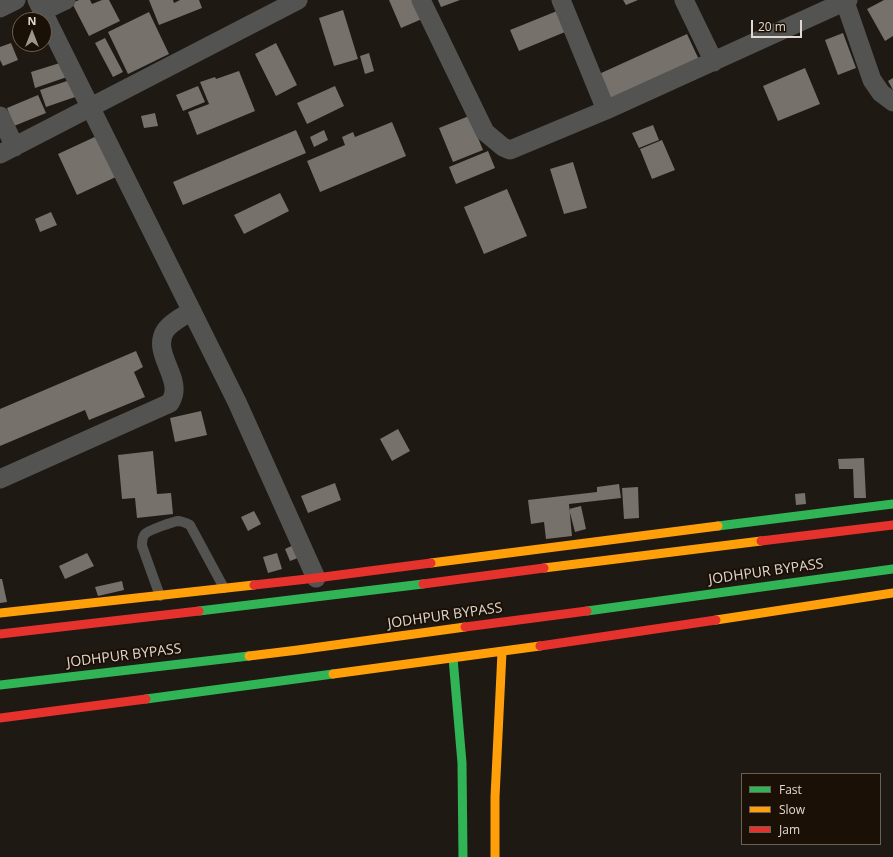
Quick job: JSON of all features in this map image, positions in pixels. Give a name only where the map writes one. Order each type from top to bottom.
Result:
[{"type":"main road","points":[[0,613],[316,578],[893,504]]},
{"type":"main road","points":[[0,634],[154,617],[893,525]]},
{"type":"main road","name":"JODHPUR BYPASS","points":[[0,685],[298,650],[893,569]]},
{"type":"main road","points":[[0,718],[502,652],[893,594]]},
{"type":"main road","points":[[495,857],[495,797],[502,652]]},
{"type":"main road","points":[[453,658],[462,763],[463,857]]},
{"type":"street","points":[[0,8],[16,0]]},
{"type":"street","points":[[66,0],[40,6],[237,402],[316,578]]},
{"type":"street","points":[[0,116],[8,150],[298,0]]},
{"type":"street","points":[[420,0],[486,132],[503,147],[510,150],[606,110],[846,1],[872,80],[881,93],[893,102]]},
{"type":"street","points":[[561,0],[606,110]]},
{"type":"street","points":[[684,0],[714,62]]},
{"type":"street","points":[[0,479],[170,403],[174,396],[175,390],[163,354],[161,341],[165,331],[176,320],[192,311]]},
{"type":"lane","points":[[160,596],[142,546],[142,540],[144,534],[178,521],[185,522],[190,525],[224,588]]},
{"type":"building","points":[[79,0],[90,0],[92,4],[102,0],[109,0],[120,21],[89,36],[72,3]]},
{"type":"building","points":[[149,0],[173,0],[174,3],[180,0],[199,0],[202,8],[159,25]]},
{"type":"building","points":[[389,0],[414,0],[422,19],[401,28]]},
{"type":"building","points":[[438,0],[460,0],[441,7]]},
{"type":"building","points":[[623,0],[638,0],[626,5]]},
{"type":"building","points":[[884,0],[893,0],[893,36],[885,41],[867,9]]},
{"type":"building","points":[[343,10],[358,59],[334,66],[319,18]]},
{"type":"building","points":[[557,11],[565,32],[519,51],[510,30]]},
{"type":"building","points":[[149,12],[169,54],[128,74],[108,32]]},
{"type":"building","points":[[843,33],[856,68],[838,75],[825,40]]},
{"type":"building","points":[[687,34],[701,64],[613,104],[599,74]]},
{"type":"building","points":[[105,38],[123,72],[113,77],[95,43]]},
{"type":"building","points":[[11,43],[12,52],[15,52],[18,60],[3,66],[0,60],[0,47]]},
{"type":"building","points":[[276,43],[297,85],[276,96],[255,54]]},
{"type":"building","points":[[369,53],[374,71],[365,74],[360,56]]},
{"type":"building","points":[[63,62],[67,77],[35,88],[31,72]]},
{"type":"building","points":[[805,68],[820,104],[778,121],[763,86]]},
{"type":"building","points":[[239,71],[255,111],[197,135],[188,112],[209,104],[200,82],[215,77],[216,79]]},
{"type":"building","points":[[893,78],[893,90],[888,81]]},
{"type":"building","points":[[73,79],[78,96],[46,107],[40,90]]},
{"type":"building","points":[[198,86],[205,102],[183,111],[176,95]]},
{"type":"building","points":[[335,86],[344,106],[307,124],[297,103]]},
{"type":"building","points":[[38,95],[46,113],[14,126],[7,108]]},
{"type":"building","points":[[155,113],[158,126],[144,128],[141,116]]},
{"type":"building","points":[[469,116],[483,150],[453,162],[439,128]]},
{"type":"building","points":[[392,122],[406,156],[320,192],[307,161],[345,145],[342,137],[353,132],[355,137]]},
{"type":"building","points":[[653,125],[659,140],[639,148],[632,133]]},
{"type":"building","points":[[296,130],[306,153],[183,205],[173,182]]},
{"type":"building","points":[[324,130],[328,140],[314,147],[310,137]]},
{"type":"building","points":[[99,135],[118,176],[77,195],[58,154]]},
{"type":"building","points":[[662,140],[675,170],[652,179],[640,149]]},
{"type":"building","points":[[488,151],[495,168],[456,184],[449,167]]},
{"type":"building","points":[[573,162],[587,208],[564,214],[550,169]]},
{"type":"building","points":[[507,189],[527,236],[484,254],[464,207]]},
{"type":"building","points":[[280,193],[289,211],[244,234],[234,215]]},
{"type":"building","points":[[51,212],[57,225],[40,232],[35,219]]},
{"type":"building","points":[[136,351],[143,367],[134,372],[145,397],[89,420],[85,410],[0,446],[0,409]]},
{"type":"building","points":[[201,411],[207,435],[175,442],[170,418]]},
{"type":"building","points":[[398,429],[410,451],[392,461],[380,439]]},
{"type":"building","points":[[153,451],[157,494],[171,493],[173,514],[137,518],[135,498],[122,499],[118,455]]},
{"type":"building","points":[[864,458],[866,498],[854,498],[853,469],[839,469],[838,459]]},
{"type":"building","points":[[335,483],[341,500],[308,513],[301,496]]},
{"type":"building","points":[[619,484],[621,498],[569,504],[572,536],[546,539],[544,522],[531,524],[528,500],[597,492],[597,487]]},
{"type":"building","points":[[638,487],[639,518],[624,519],[622,488]]},
{"type":"building","points":[[805,493],[806,504],[796,505],[795,494]]},
{"type":"building","points":[[581,506],[586,529],[575,532],[569,509]]},
{"type":"building","points":[[254,511],[261,524],[248,531],[241,517]]},
{"type":"building","points":[[298,543],[303,556],[290,561],[285,549]]},
{"type":"building","points":[[87,553],[94,566],[65,579],[59,566]]},
{"type":"building","points":[[277,553],[282,569],[268,573],[263,557]]},
{"type":"building","points":[[0,579],[2,579],[7,602],[0,603]]},
{"type":"building","points":[[122,581],[124,590],[98,596],[95,587]]},
{"type":"traffic: fast","points":[[718,526],[893,504]]},
{"type":"traffic: fast","points":[[587,611],[893,569]]},
{"type":"traffic: fast","points":[[199,611],[423,584]]},
{"type":"traffic: fast","points":[[0,685],[249,656]]},
{"type":"traffic: fast","points":[[453,658],[462,763],[463,857]]},
{"type":"traffic: fast","points":[[146,699],[333,674]]},
{"type":"traffic: slow","points":[[431,563],[718,526]]},
{"type":"traffic: slow","points":[[544,568],[761,541]]},
{"type":"traffic: slow","points":[[0,613],[254,585]]},
{"type":"traffic: slow","points":[[716,620],[893,593]]},
{"type":"traffic: slow","points":[[249,656],[465,627]]},
{"type":"traffic: slow","points":[[333,674],[540,646]]},
{"type":"traffic: slow","points":[[495,857],[495,797],[502,652]]},
{"type":"traffic: jam","points":[[761,541],[893,525]]},
{"type":"traffic: jam","points":[[254,585],[431,563]]},
{"type":"traffic: jam","points":[[423,584],[544,568]]},
{"type":"traffic: jam","points":[[0,634],[199,611]]},
{"type":"traffic: jam","points":[[465,627],[587,611]]},
{"type":"traffic: jam","points":[[540,646],[716,620]]},
{"type":"traffic: jam","points":[[0,718],[146,699]]}]
